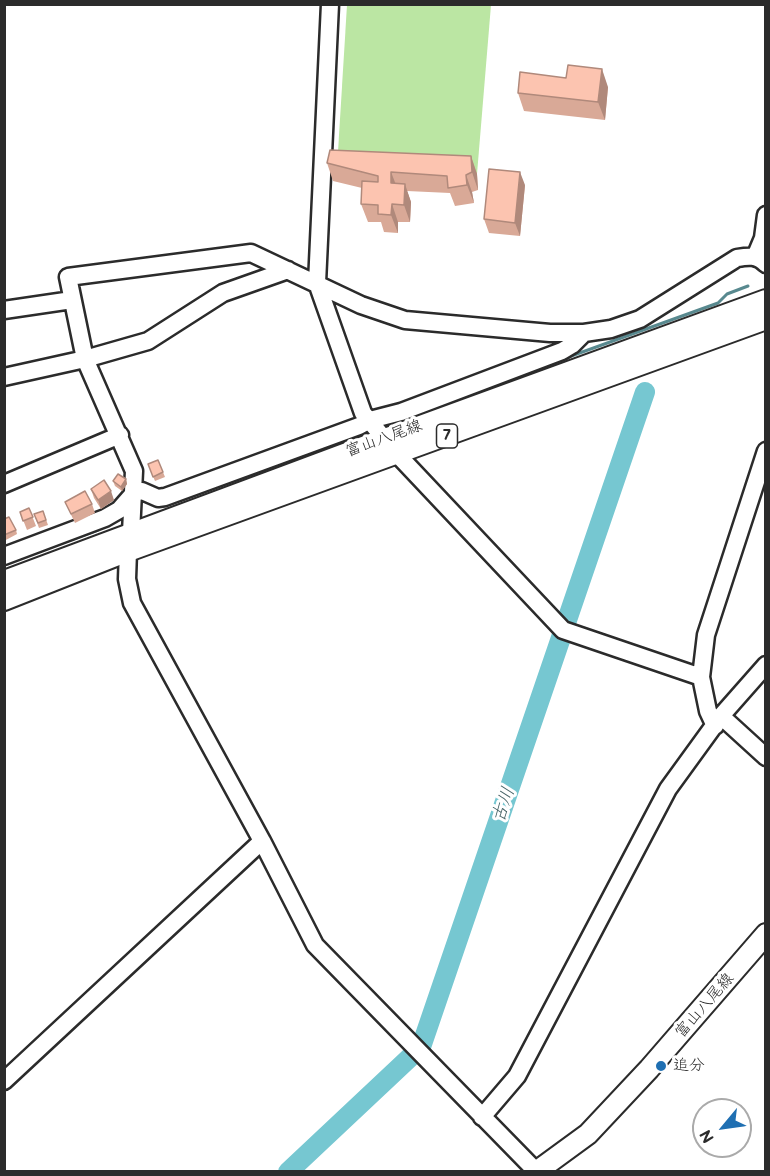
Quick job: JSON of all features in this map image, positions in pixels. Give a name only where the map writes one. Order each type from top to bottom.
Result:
[{"type":"main road","name":"富山八尾線","points":[[4,581],[129,542],[392,446],[765,300]]},
{"type":"main road","name":"富山八尾線","points":[[392,446],[765,320]]},
{"type":"main road","name":"富山八尾線","points":[[4,600],[129,542]]},
{"type":"main road","name":"富山八尾線","points":[[536,1171],[588,1134],[656,1061],[765,934]]},
{"type":"street","points":[[330,4],[317,283],[363,413],[563,630],[702,677]]},
{"type":"street","points":[[536,1171],[315,945],[262,841],[132,603],[127,579],[134,471],[85,359],[68,277],[250,254],[361,305],[405,320],[550,333],[584,333],[611,329],[640,319],[737,258],[748,256],[760,261],[765,214]]},
{"type":"street","points":[[4,377],[85,359],[148,341],[223,293],[288,270]]},
{"type":"street","points":[[4,310],[72,300]]},
{"type":"street","points":[[4,556],[105,518],[119,510],[133,494],[142,491],[158,498],[165,497],[562,351],[584,333]]},
{"type":"street","points":[[4,483],[120,435]]},
{"type":"street","points":[[765,450],[706,635],[702,677],[708,711],[765,757]]},
{"type":"street","points":[[482,1117],[517,1076],[668,789],[718,721],[765,665]]},
{"type":"street","points":[[4,1081],[262,841]]},
{"type":"green space","points":[[347,5],[491,5],[477,174],[337,168]]},
{"type":"building","points":[[568,65],[602,69],[598,102],[518,93],[520,72],[566,78]]},
{"type":"building","points":[[330,150],[471,156],[472,172],[466,175],[467,185],[448,188],[447,176],[391,172],[391,183],[405,184],[404,205],[392,204],[391,215],[378,214],[378,205],[361,204],[362,181],[378,182],[378,176],[327,163]]},
{"type":"building","points":[[489,169],[520,172],[515,223],[484,219]]},
{"type":"building","points":[[158,460],[163,472],[153,477],[148,464]]},
{"type":"building","points":[[118,474],[126,479],[121,487],[113,481]]},
{"type":"building","points":[[104,480],[111,491],[98,500],[91,489]]},
{"type":"building","points":[[85,491],[92,504],[71,514],[65,502]]},
{"type":"building","points":[[29,508],[33,517],[23,521],[20,512]]},
{"type":"building","points":[[43,511],[46,520],[38,523],[34,514]]},
{"type":"building","points":[[9,517],[16,530],[4,535],[4,519]]},
{"type":"waterway","points":[[563,359],[718,303],[727,294],[748,286]]},
{"type":"waterway","name":"古川","points":[[288,1172],[421,1047],[645,392]]},
{"type":"waterway","points":[[43,550],[98,530]]},
{"type":"place","name":"追分","points":[[661,1066]]}]
